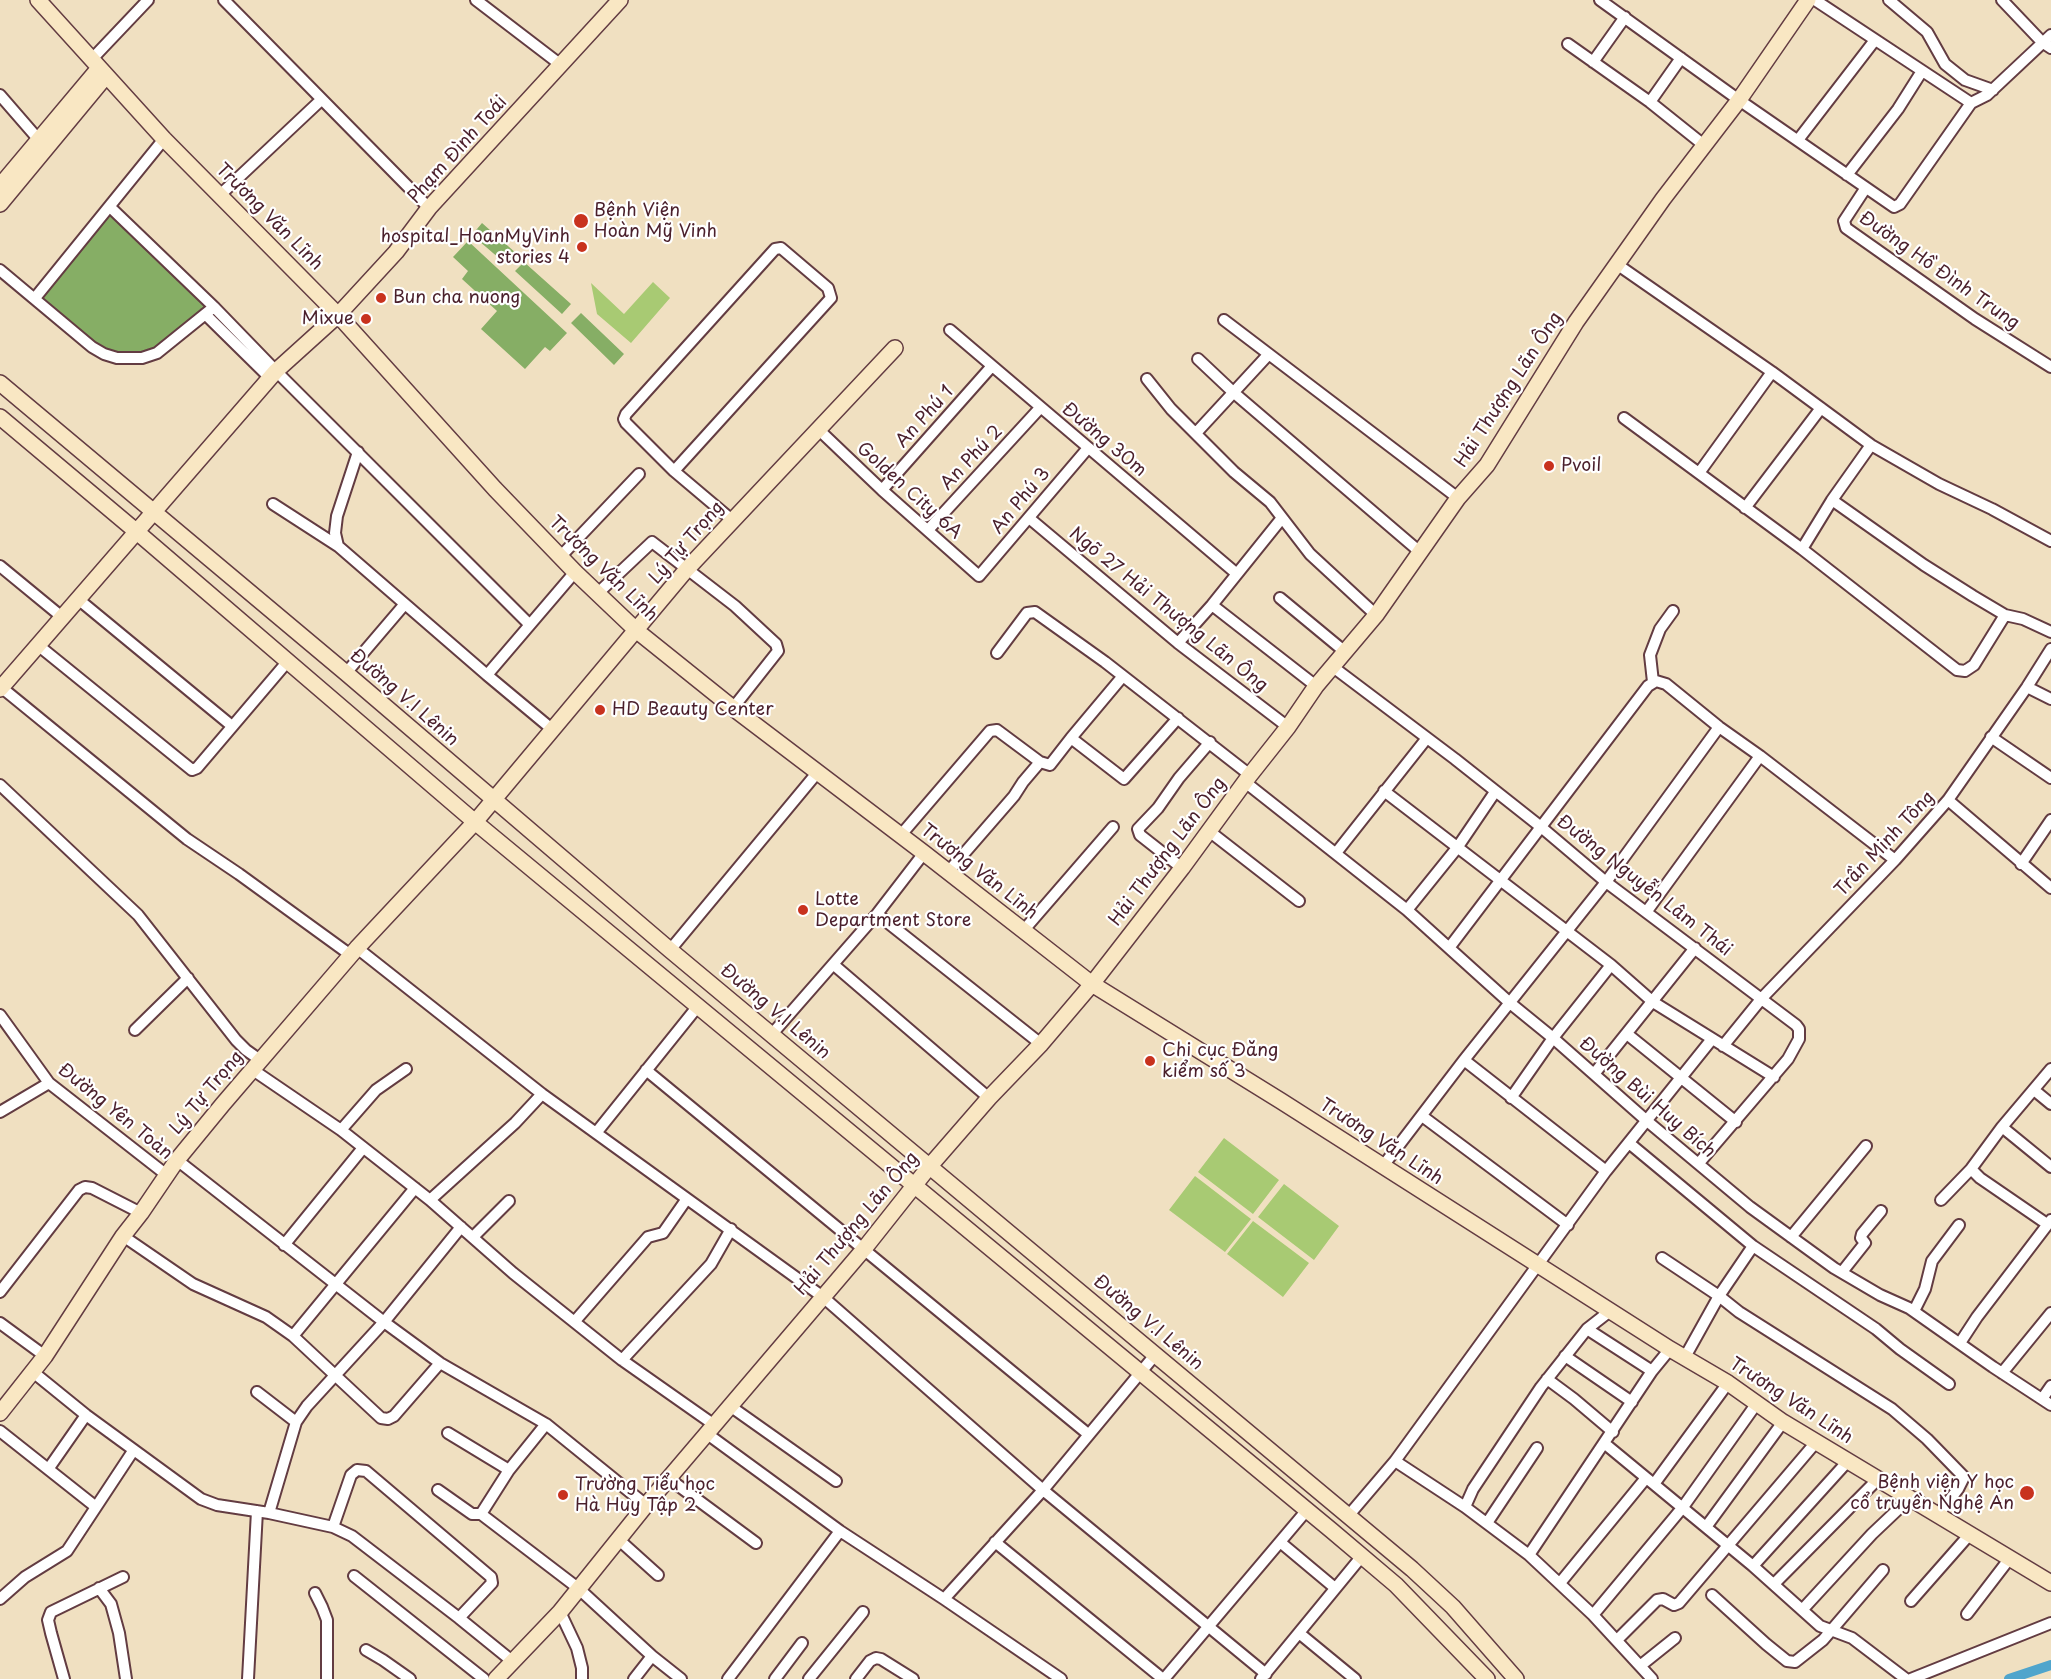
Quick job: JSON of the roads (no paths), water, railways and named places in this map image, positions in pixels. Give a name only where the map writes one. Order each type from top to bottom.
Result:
[{"type":"street","name":"Trương Văn Lĩnh","points":[[38,0],[164,140],[338,315],[495,489],[575,572],[637,631],[733,708],[1092,984],[1670,1349],[1728,1383],[1783,1422],[2051,1583]]},
{"type":"street","points":[[0,204],[148,0]]},
{"type":"street","points":[[224,0],[429,208]]},
{"type":"street","points":[[476,0],[561,65]]},
{"type":"street","name":"Phạm Đình Toái","points":[[1,688],[273,375],[338,315],[396,252],[429,208],[620,0]]},
{"type":"street","points":[[1600,0],[1865,189],[1892,206],[1899,206],[1971,103],[1993,90],[2048,42],[2002,0]]},
{"type":"street","name":"Hải Thượng Lãn Ông","points":[[496,1679],[560,1612],[668,1478],[864,1249],[929,1167],[989,1098],[1041,1044],[1092,984],[1288,727],[1316,686],[1376,615],[1458,498],[1487,465],[1576,322],[1664,199],[1739,100],[1808,0]]},
{"type":"street","points":[[1815,0],[1971,103]]},
{"type":"street","points":[[1889,0],[1927,32],[1945,64],[1965,80],[1993,90]]},
{"type":"street","points":[[1593,62],[1625,17]]},
{"type":"street","points":[[1798,140],[1875,40]]},
{"type":"street","points":[[1568,44],[1650,102],[1705,146]]},
{"type":"street","points":[[1650,102],[1682,58]]},
{"type":"street","points":[[0,186],[99,68]]},
{"type":"street","points":[[1847,175],[1898,109],[1922,71]]},
{"type":"street","points":[[0,95],[39,140]]},
{"type":"street","points":[[220,195],[321,100]]},
{"type":"street","points":[[35,298],[164,140]]},
{"type":"street","name":"Đường Hồ Đình Trung","points":[[1865,189],[1844,221],[1846,228],[1975,319],[2051,367]]},
{"type":"street","points":[[110,207],[273,375],[358,452],[529,624]]},
{"type":"street","points":[[674,471],[831,298],[828,288],[781,248],[775,249],[624,416],[626,423],[674,471],[732,520]]},
{"type":"street","points":[[1618,265],[1872,445],[1939,484],[2051,541]]},
{"type":"street","points":[[0,270],[92,347],[110,356],[125,359],[142,358],[157,353],[210,311]]},
{"type":"street","points":[[1224,320],[1268,356],[1458,498]]},
{"type":"street","name":"Đường 30m","points":[[950,330],[1237,574]]},
{"type":"street","name":"Lý Tự Trọng","points":[[0,1413],[45,1356],[123,1236],[168,1176],[177,1160],[354,952],[475,822],[687,569],[896,348]]},
{"type":"street","points":[[1196,433],[1268,356]]},
{"type":"street","points":[[1198,359],[1233,392],[1420,552]]},
{"type":"street","name":"An Phú 1","points":[[882,490],[992,366]]},
{"type":"street","points":[[1699,473],[1772,372]]},
{"type":"street","points":[[1148,379],[1171,409],[1234,472],[1270,502],[1311,554],[1376,615]]},
{"type":"street","name":"Đường V.I Lênin","points":[[0,383],[346,673],[670,950],[1349,1515],[1453,1607],[1516,1679]]},
{"type":"street","name":"An Phú 2","points":[[928,530],[1040,408]]},
{"type":"street","points":[[1745,508],[1821,408]]},
{"type":"street","points":[[0,417],[475,822],[1362,1556],[1396,1585],[1486,1679]]},
{"type":"street","points":[[1624,418],[1802,549],[1960,672],[1974,665],[2005,615]]},
{"type":"street","name":"Golden City 6A","points":[[818,429],[882,490],[980,576]]},
{"type":"street","points":[[1802,549],[1832,500],[1872,445]]},
{"type":"street","name":"An Phú 3","points":[[980,576],[1088,448]]},
{"type":"street","points":[[338,546],[335,533],[337,516],[358,452]]},
{"type":"street","points":[[561,556],[639,474]]},
{"type":"street","points":[[1832,500],[1929,569],[2005,615],[2023,619],[2051,632]]},
{"type":"street","points":[[273,504],[338,546],[404,605],[553,730]]},
{"type":"street","name":"Ngõ 27 Hải Thượng Lãn Ông","points":[[1029,518],[1178,643],[1288,727]]},
{"type":"street","points":[[1178,643],[1212,605],[1282,518]]},
{"type":"street","points":[[598,592],[652,543],[752,621],[778,648],[776,655],[766,664],[733,708]]},
{"type":"street","points":[[0,566],[62,617]]},
{"type":"street","points":[[487,675],[575,572]]},
{"type":"street","points":[[78,598],[232,726]]},
{"type":"street","points":[[1280,598],[1344,651]]},
{"type":"street","points":[[346,673],[404,605]]},
{"type":"street","points":[[1212,605],[1316,686]]},
{"type":"street","name":"Đường Bùi Huy Bích","points":[[997,652],[1028,613],[1034,611],[1210,742],[1247,778],[1407,910],[1510,1003],[1647,1121],[1700,1163],[1710,1175],[1791,1237],[1842,1272],[1880,1295],[1914,1311],[2047,1402]]},
{"type":"street","points":[[1653,682],[1650,655],[1660,629],[1673,611]]},
{"type":"street","points":[[39,646],[190,770],[197,768],[288,661]]},
{"type":"street","name":"Trần Minh Tông","points":[[1723,1046],[1762,998],[1895,860],[1948,800],[1990,737],[2028,687],[2051,649]]},
{"type":"street","name":"Đường Nguyễn Lâm Thái","points":[[1333,667],[1541,827],[1606,882],[1791,1019],[1799,1029],[1799,1039],[1774,1077],[1700,1163]]},
{"type":"street","points":[[900,836],[992,730],[997,730],[1040,762],[1046,765],[1053,764],[1071,738],[1123,676]]},
{"type":"street","points":[[1449,948],[1653,682],[1659,681],[1666,684],[1895,860]]},
{"type":"street","points":[[2028,687],[2051,699]]},
{"type":"street","points":[[1,688],[187,839],[354,952],[686,1200],[731,1229],[823,1297],[1043,1490],[1264,1676],[1362,1556]]},
{"type":"street","points":[[1071,738],[1124,778],[1178,717]]},
{"type":"street","points":[[1383,1166],[1606,882],[1719,727]]},
{"type":"street","points":[[1990,737],[2051,778]]},
{"type":"street","points":[[1336,853],[1427,738]]},
{"type":"street","points":[[1182,868],[1140,835],[1138,829],[1158,808],[1179,778],[1210,742]]},
{"type":"street","points":[[1647,911],[1760,756]]},
{"type":"street","points":[[948,872],[1014,796],[1040,762]]},
{"type":"street","points":[[670,950],[817,773]]},
{"type":"street","points":[[0,785],[138,915],[257,1065],[430,1200],[513,1273],[840,1531],[1060,1679]]},
{"type":"street","points":[[1384,791],[1611,965],[1653,1002],[1774,1077]]},
{"type":"street","points":[[1407,910],[1457,848],[1495,792]]},
{"type":"street","points":[[1948,800],[2051,887]]},
{"type":"street","points":[[2021,864],[2051,820]]},
{"type":"street","points":[[1023,931],[1113,827]]},
{"type":"street","points":[[1209,831],[1299,901]]},
{"type":"street","points":[[772,1034],[877,914],[924,853]]},
{"type":"street","points":[[877,914],[1041,1044]]},
{"type":"street","points":[[1594,1074],[1695,948]]},
{"type":"street","points":[[834,965],[989,1098]]},
{"type":"street","points":[[1511,1098],[1553,1038],[1611,965]]},
{"type":"street","points":[[135,1030],[188,978]]},
{"type":"street","points":[[596,1133],[698,1006]]},
{"type":"street","name":"Đường Yên Toàn","points":[[0,1015],[3,1028],[49,1083],[168,1176]]},
{"type":"street","points":[[1627,1034],[1736,1122]]},
{"type":"street","points":[[1349,1515],[1395,1461],[1569,1225],[1606,1171],[1712,1040]]},
{"type":"street","points":[[1464,1060],[1606,1171]]},
{"type":"street","points":[[341,1130],[376,1090],[406,1069]]},
{"type":"street","points":[[646,1070],[1088,1434]]},
{"type":"street","points":[[1941,1200],[1971,1169],[2002,1127],[2051,1070]]},
{"type":"street","points":[[0,1112],[49,1083]]},
{"type":"street","points":[[2034,1090],[2051,1104]]},
{"type":"street","points":[[430,1200],[515,1123],[542,1094]]},
{"type":"street","points":[[1422,1116],[1569,1225]]},
{"type":"street","points":[[2002,1127],[2051,1167]]},
{"type":"street","points":[[1629,1143],[1753,1245],[1876,1329],[1949,1384]]},
{"type":"street","points":[[1791,1237],[1866,1146]]},
{"type":"street","points":[[284,1245],[363,1149]]},
{"type":"street","points":[[177,1160],[384,1322],[440,1363],[546,1424],[646,1505]]},
{"type":"street","points":[[1960,1343],[2049,1222],[1980,1178],[1971,1169]]},
{"type":"street","points":[[0,1292],[77,1191],[83,1187],[92,1188],[141,1214]]},
{"type":"street","points":[[293,1336],[415,1188]]},
{"type":"street","points":[[575,1321],[648,1237],[663,1233],[686,1200]]},
{"type":"street","points":[[473,1237],[509,1201]]},
{"type":"street","points":[[1842,1272],[1865,1243],[1862,1234],[1881,1211]]},
{"type":"street","points":[[1914,1311],[1925,1289],[1932,1261],[1959,1225]]},
{"type":"street","points":[[269,1513],[296,1422],[384,1322],[461,1227]]},
{"type":"street","points":[[622,1360],[711,1264],[731,1229]]},
{"type":"street","points":[[123,1236],[193,1284],[259,1313],[293,1336],[378,1416],[388,1419],[396,1414],[440,1363]]},
{"type":"street","points":[[1685,1357],[1719,1296],[1753,1245]]},
{"type":"street","points":[[1662,1258],[1739,1312],[1892,1409],[1941,1453],[1964,1477],[1958,1489],[1938,1515]]},
{"type":"street","points":[[1465,1507],[1473,1489],[1547,1379],[1587,1329],[1610,1311]]},
{"type":"street","points":[[2002,1373],[2051,1313]]},
{"type":"street","points":[[0,1323],[45,1356]]},
{"type":"street","points":[[1587,1329],[1652,1371]]},
{"type":"street","points":[[1529,1555],[1652,1371],[1670,1349]]},
{"type":"street","points":[[944,1599],[1043,1490],[1155,1354]]},
{"type":"street","points":[[1565,1356],[1632,1402]]},
{"type":"street","points":[[33,1372],[133,1451],[201,1499],[217,1505],[269,1513],[333,1527],[359,1541],[512,1661]]},
{"type":"street","points":[[1547,1379],[1613,1432]]},
{"type":"street","points":[[1560,1583],[1650,1481],[1728,1383]]},
{"type":"street","points":[[2047,1402],[2051,1386]]},
{"type":"street","points":[[257,1392],[296,1422]]},
{"type":"street","points":[[1593,1615],[1683,1507],[1757,1403]]},
{"type":"street","points":[[730,1407],[836,1481]]},
{"type":"street","points":[[49,1468],[86,1415]]},
{"type":"street","points":[[1706,1527],[1783,1422]]},
{"type":"street","points":[[481,1514],[509,1470],[546,1424]]},
{"type":"street","points":[[0,1431],[96,1507]]},
{"type":"street","points":[[448,1433],[509,1470]]},
{"type":"street","points":[[1617,1640],[1657,1600],[1663,1599],[1674,1605],[1679,1603],[1817,1441]]},
{"type":"street","points":[[1604,1443],[1729,1545],[1820,1626],[1852,1638],[1906,1679]]},
{"type":"street","points":[[1250,1463],[1265,1446]]},
{"type":"street","points":[[1487,1523],[1537,1448]]},
{"type":"street","points":[[0,1599],[25,1577],[67,1551],[133,1451]]},
{"type":"street","points":[[1395,1461],[1465,1507],[1529,1555],[1593,1615],[1652,1679]]},
{"type":"street","points":[[1753,1566],[1848,1461]]},
{"type":"street","points":[[333,1527],[351,1475],[357,1470],[366,1471],[491,1577],[492,1583],[459,1618]]},
{"type":"street","points":[[668,1478],[756,1543]]},
{"type":"street","points":[[1774,1584],[1878,1479]]},
{"type":"street","points":[[438,1490],[472,1514],[481,1514],[578,1588],[652,1656],[681,1679]]},
{"type":"street","points":[[1803,1609],[1872,1534],[1911,1498]]},
{"type":"street","points":[[995,1542],[1164,1679],[1307,1510]]},
{"type":"street","points":[[248,1679],[257,1511]]},
{"type":"street","points":[[728,1679],[840,1531]]},
{"type":"street","points":[[1911,1601],[1970,1534]]},
{"type":"street","points":[[618,1539],[658,1575]]},
{"type":"street","points":[[1280,1542],[1335,1588]]},
{"type":"street","points":[[1967,1614],[2010,1558]]},
{"type":"street","points":[[1712,1595],[1787,1661],[1795,1662],[1824,1640],[1883,1570]]},
{"type":"street","points":[[354,1576],[484,1679]]},
{"type":"street","points":[[64,1679],[48,1620],[51,1612],[123,1577]]},
{"type":"street","points":[[99,1588],[111,1604],[119,1633],[126,1679]]},
{"type":"street","points":[[315,1593],[327,1620],[327,1679]]},
{"type":"street","points":[[560,1612],[577,1648],[582,1679]]},
{"type":"street","points":[[809,1679],[862,1612]]},
{"type":"street","points":[[1911,1679],[2051,1623]]},
{"type":"street","points":[[1299,1633],[1355,1679]]},
{"type":"street","points":[[1640,1666],[1675,1638]]},
{"type":"street","points":[[775,1679],[802,1643]]},
{"type":"street","points":[[366,1650],[410,1679]]},
{"type":"street","points":[[634,1679],[652,1656]]},
{"type":"street","points":[[856,1679],[870,1661],[876,1658],[913,1679]]},
{"type":"waterway","points":[[2009,1679],[2051,1665]]},
{"type":"place","name":"Bệnh Viện Hoàn Mỹ Vinh","points":[[581,221]]},
{"type":"place","name":"hospital_HoanMyVinh stories 4","points":[[582,247]]},
{"type":"place","name":"Bun cha nuong","points":[[381,298]]},
{"type":"place","name":"Mixue","points":[[366,319]]},
{"type":"place","name":"Pvoil","points":[[1549,466]]},
{"type":"place","name":"HD Beauty Center","points":[[600,710]]},
{"type":"place","name":"Lotte Department Store","points":[[803,910]]},
{"type":"place","name":"Chi cục Đăng kiểm số 3","points":[[1150,1061]]},
{"type":"place","name":"Bệnh viện Y học cổ truyền Nghệ An","points":[[2027,1493]]},
{"type":"place","name":"Trường Tiểu học Hà Huy Tập 2","points":[[563,1495]]}]
